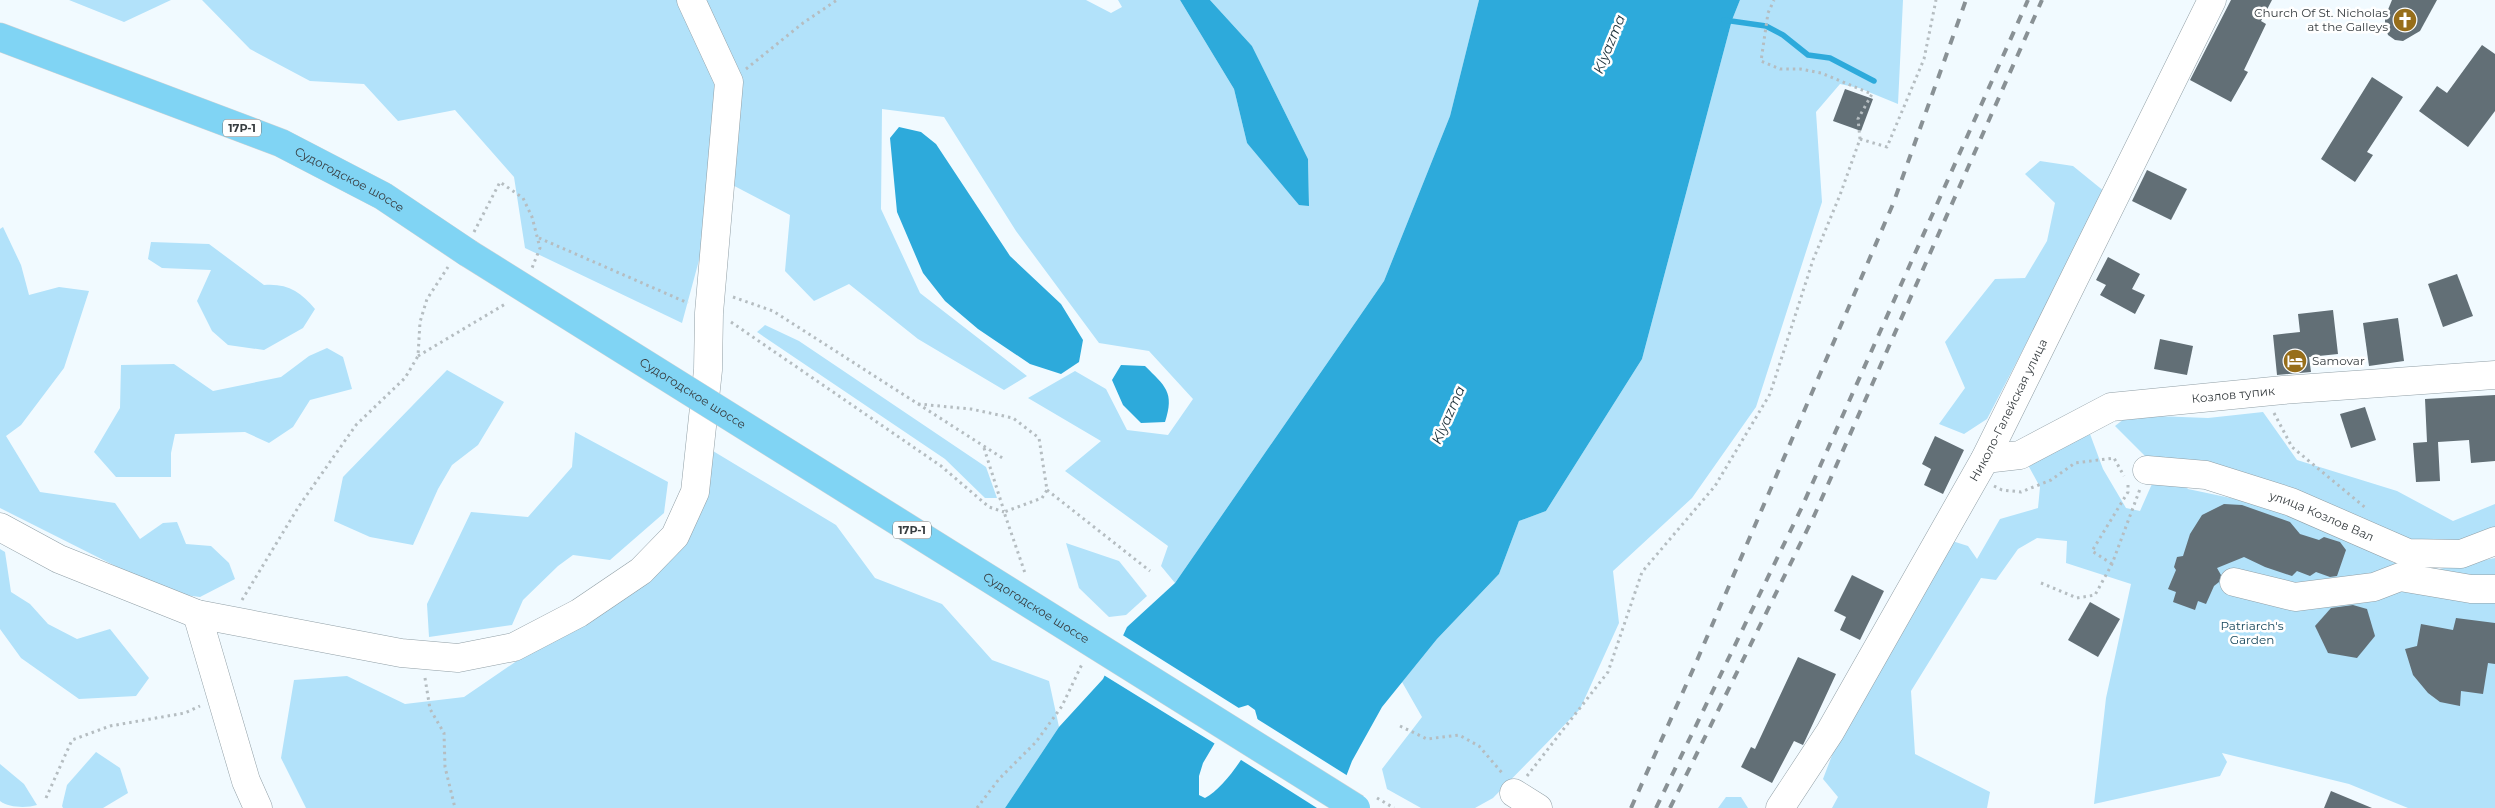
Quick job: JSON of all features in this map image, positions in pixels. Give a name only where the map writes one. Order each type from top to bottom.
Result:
[{"type":"main road","name":"Судогодское шоссе","points":[[0,37],[281,143],[383,196],[464,249],[1356,808]]},
{"type":"street","points":[[0,528],[59,559],[209,617],[401,653],[458,658],[514,646],[578,613],[641,571],[675,536],[695,492],[708,370],[710,301],[729,82],[691,0]]},
{"type":"street","name":"Николо-Галейская улица","points":[[1780,808],[1830,732],[1980,468],[2212,0]]},
{"type":"street","name":"Козлов тупик","points":[[1980,468],[2020,455],[2111,407],[2264,392],[2495,375]]},
{"type":"street","name":"улица Козлов Вал","points":[[2147,470],[2206,476],[2291,502],[2408,553],[2461,554],[2495,541]]},
{"type":"street","points":[[2234,582],[2295,597],[2374,586],[2400,577],[2471,589],[2495,588]]},
{"type":"street","points":[[209,617],[221,696],[246,781],[258,808]]},
{"type":"street","points":[[1514,793],[1538,808]]},
{"type":"path","points":[[729,82],[803,23],[837,0]]},
{"type":"path","points":[[1400,726],[1427,739],[1458,735],[1479,746],[1496,764],[1514,793],[1608,672],[1642,572],[1716,486],[1770,394],[1813,260],[1840,195],[1860,138],[1858,119],[1872,94],[1822,73],[1800,69],[1780,69],[1761,61],[1768,13],[1774,0]]},
{"type":"path","points":[[1860,138],[1887,146],[1924,59],[1936,0]]},
{"type":"path","points":[[209,617],[246,596],[299,506],[356,425],[405,378],[418,356],[420,322],[427,299],[464,249],[500,182],[522,198],[539,238],[540,248]]},
{"type":"path","points":[[539,238],[710,301],[773,311],[1004,459]]},
{"type":"path","points":[[710,301],[738,325],[941,466],[989,507],[1004,512],[1042,498],[1047,490],[1039,438],[1013,418],[971,408],[918,404]]},
{"type":"path","points":[[418,356],[483,317]]},
{"type":"path","points":[[2264,392],[2292,447],[2373,514]]},
{"type":"path","points":[[984,446],[1004,512],[1027,577]]},
{"type":"path","points":[[1980,468],[2002,490],[2021,492],[2051,480],[2075,463],[2114,458],[2128,486],[2128,492],[2092,551],[2112,564]]},
{"type":"path","points":[[2041,583],[2077,598],[2095,595],[2112,564],[2147,470]]},
{"type":"path","points":[[1047,490],[1150,571]]},
{"type":"path","points":[[420,655],[430,709],[444,733],[445,767],[455,808]]},
{"type":"path","points":[[977,808],[998,779],[1041,735],[1062,706],[1082,666],[1083,659]]},
{"type":"path","points":[[46,798],[72,740],[110,726],[185,713],[221,696]]},
{"type":"green space","points":[[69,0],[171,0],[124,22]]},
{"type":"green space","points":[[202,0],[1086,0],[1111,13],[1122,7],[1118,0],[1180,0],[1234,89],[1247,143],[1309,205],[1308,159],[1252,46],[1210,0],[1479,0],[1450,116],[1384,281],[1175,583],[1161,566],[1168,546],[1065,471],[1101,441],[1028,398],[1075,371],[1106,389],[1127,430],[1168,435],[1193,399],[1149,351],[1099,343],[1016,231],[944,117],[882,109],[881,209],[920,293],[1027,376],[1004,390],[918,339],[849,284],[814,301],[785,271],[790,215],[721,179],[682,323],[525,248],[514,177],[455,110],[398,121],[364,84],[310,81],[250,49]]},
{"type":"green space","points":[[1740,0],[1903,0],[1898,104],[1859,88],[1840,84],[1816,112],[1822,202],[1756,407],[1692,498],[1613,571],[1619,623],[1580,709],[1493,798],[1475,808],[1421,808],[1387,789],[1382,769],[1422,717],[1402,682],[1437,639],[1499,574],[1519,521],[1546,511],[1642,359],[1732,20]]},
{"type":"green space","points":[[2040,161],[2073,166],[2105,192],[1987,419],[1964,434],[1939,424],[1965,388],[1945,342],[1995,279],[2025,278],[2047,241],[2055,203],[2025,174]]},
{"type":"green space","points":[[3,227],[21,265],[29,295],[59,287],[89,291],[64,368],[21,425],[6,436],[40,492],[115,503],[140,539],[163,523],[177,522],[186,544],[211,546],[229,563],[235,579],[200,597],[169,593],[0,508],[0,229]]},
{"type":"green space","points":[[151,242],[209,244],[264,285],[287,287],[299,293],[315,309],[303,328],[264,350],[228,345],[212,331],[197,301],[211,270],[162,268],[148,259]]},
{"type":"green space","points":[[765,325],[799,341],[986,467],[997,498],[985,498],[945,459],[757,332]]},
{"type":"green space","points":[[327,348],[343,357],[352,389],[310,400],[293,427],[269,443],[245,432],[175,434],[171,453],[171,477],[116,477],[94,452],[120,408],[121,365],[174,364],[213,391],[281,377],[309,356]]},
{"type":"green space","points":[[447,370],[504,402],[478,445],[452,465],[438,489],[413,545],[370,537],[334,521],[343,477]]},
{"type":"green space","points":[[2263,412],[2297,460],[2397,491],[2453,521],[2495,504],[2495,532],[2439,546],[2388,536],[2153,464],[2115,426],[2129,415],[2208,418]]},
{"type":"green space","points":[[575,432],[668,482],[664,513],[610,560],[573,555],[558,566],[523,600],[512,625],[429,637],[427,604],[471,512],[528,517],[572,467]]},
{"type":"green space","name":"Patriarch's Garden","points":[[2090,434],[2103,469],[2126,508],[2140,511],[2155,477],[2183,482],[2188,489],[2259,504],[2373,548],[2392,562],[2405,566],[2419,565],[2439,569],[2495,558],[2495,808],[2408,808],[2349,784],[2222,753],[2227,762],[2220,776],[2094,804],[2106,698],[2131,584],[2066,563],[2067,541],[2037,538],[2018,549],[1996,580],[1981,578],[1911,691],[1915,754],[1990,792],[1987,808],[1832,808],[1838,797],[1823,779],[1842,729],[1949,540],[1968,546],[1977,559],[2000,519],[2038,508],[2040,487],[2028,465],[2046,450]]},
{"type":"green space","points":[[713,451],[836,525],[875,578],[942,604],[992,660],[1049,681],[1059,727],[1005,808],[306,808],[281,758],[294,680],[347,676],[405,704],[464,697],[521,658],[586,625],[648,581],[703,494]]},
{"type":"green space","points":[[1066,543],[1119,561],[1147,596],[1126,615],[1109,617],[1079,588]]},
{"type":"green space","points":[[0,549],[5,552],[11,592],[30,604],[48,624],[77,639],[110,629],[149,678],[136,696],[79,699],[21,658],[0,629]]},
{"type":"green space","points":[[96,752],[120,768],[128,793],[103,808],[63,808],[67,785]]},
{"type":"green space","points":[[0,764],[24,784],[37,805],[18,807],[0,801]]},
{"type":"green space","points":[[1726,797],[1741,797],[1748,808],[1718,808]]},
{"type":"water","points":[[1180,0],[1210,0],[1252,46],[1308,159],[1309,206],[1299,205],[1247,143],[1234,89]]},
{"type":"water","name":"Klyazma","points":[[1479,0],[1740,0],[1732,20],[1642,359],[1546,511],[1519,521],[1499,574],[1437,639],[1382,707],[1352,761],[1334,808],[1005,808],[1059,727],[1103,679],[1127,627],[1175,583],[1384,281],[1450,116]],"holes":[[[1248,705],[1255,710],[1258,726],[1250,745],[1237,766],[1213,793],[1205,798],[1199,795],[1199,776],[1203,763],[1235,709]]]},
{"type":"water","points":[[899,127],[921,132],[936,144],[1010,256],[1061,304],[1083,340],[1079,362],[1061,374],[1030,364],[978,329],[945,301],[923,273],[897,212],[890,138]]},
{"type":"water","points":[[1121,365],[1145,366],[1163,385],[1169,403],[1165,422],[1141,423],[1123,405],[1112,380]]},
{"type":"pier","points":[[1121,634],[1242,710],[1237,711],[1217,745],[1102,674]]},
{"type":"pier","points":[[1254,717],[1348,776],[1337,808],[1317,808],[1238,758],[1256,724]]},
{"type":"building","points":[[2231,0],[2272,0],[2261,21],[2266,24],[2244,70],[2248,72],[2231,102],[2190,80]]},
{"type":"building","name":"Church Of St. Nicholas at the Galleys","points":[[2392,0],[2437,0],[2420,31],[2403,41],[2395,40],[2388,35],[2385,26],[2385,17]]},
{"type":"building","points":[[2482,45],[2495,54],[2495,111],[2468,147],[2419,111],[2437,86],[2447,93]]},
{"type":"building","points":[[2372,77],[2403,97],[2367,152],[2373,155],[2355,182],[2321,159]]},
{"type":"building","points":[[1845,89],[1873,99],[1861,131],[1833,121]]},
{"type":"building","points":[[2147,170],[2187,189],[2171,220],[2132,201]]},
{"type":"building","points":[[2108,257],[2140,274],[2132,289],[2145,295],[2135,314],[2100,295],[2106,285],[2096,280]]},
{"type":"building","points":[[2457,274],[2473,316],[2443,327],[2428,284]]},
{"type":"building","points":[[2333,310],[2338,354],[2309,357],[2311,372],[2277,375],[2273,335],[2300,332],[2298,314]]},
{"type":"building","points":[[2398,318],[2404,361],[2369,366],[2363,323]]},
{"type":"building","points":[[2160,339],[2193,346],[2187,375],[2154,369]]},
{"type":"building","points":[[2495,395],[2495,461],[2471,463],[2469,440],[2438,442],[2440,481],[2416,482],[2413,443],[2427,442],[2425,399]]},
{"type":"building","points":[[2365,407],[2376,440],[2351,448],[2340,414]]},
{"type":"building","points":[[1935,436],[1964,450],[1943,494],[1924,485],[1931,469],[1922,464]]},
{"type":"building","points":[[2224,504],[2242,505],[2290,522],[2300,534],[2319,540],[2324,537],[2340,542],[2346,550],[2337,576],[2330,577],[2316,572],[2310,576],[2297,571],[2292,576],[2265,567],[2244,557],[2217,568],[2221,575],[2219,582],[2214,586],[2206,604],[2198,601],[2195,610],[2173,602],[2176,592],[2168,589],[2176,570],[2174,567],[2177,557],[2183,556],[2190,534],[2202,515]]},
{"type":"building","points":[[1852,575],[1884,591],[1860,640],[1840,630],[1846,617],[1834,611]]},
{"type":"building","points":[[2090,602],[2120,619],[2098,657],[2068,640]]},
{"type":"building","points":[[2353,605],[2367,609],[2375,636],[2357,658],[2328,653],[2315,626],[2331,608]]},
{"type":"building","points":[[2456,618],[2495,623],[2495,664],[2488,663],[2483,694],[2461,691],[2460,706],[2440,702],[2428,693],[2413,675],[2405,649],[2417,646],[2421,624],[2453,630]]},
{"type":"building","points":[[1798,657],[1836,674],[1803,745],[1794,741],[1772,783],[1741,767],[1751,747],[1755,749]]},
{"type":"building","points":[[2331,791],[2372,808],[2324,808]]},
{"type":"waterway","points":[[1724,20],[1766,26],[1783,35],[1808,55],[1830,58],[1874,81]]},
{"type":"railway","points":[[1631,808],[1695,665],[1893,204],[1966,0]]},
{"type":"railway","points":[[1656,808],[1801,509],[2028,0]]},
{"type":"railway","points":[[1670,808],[1814,516],[2042,0]]},
{"type":"place","name":"Church Of St. Nicholas at the Galleys","points":[[2405,20]]},
{"type":"place","name":"Samovar","points":[[2295,361]]}]
